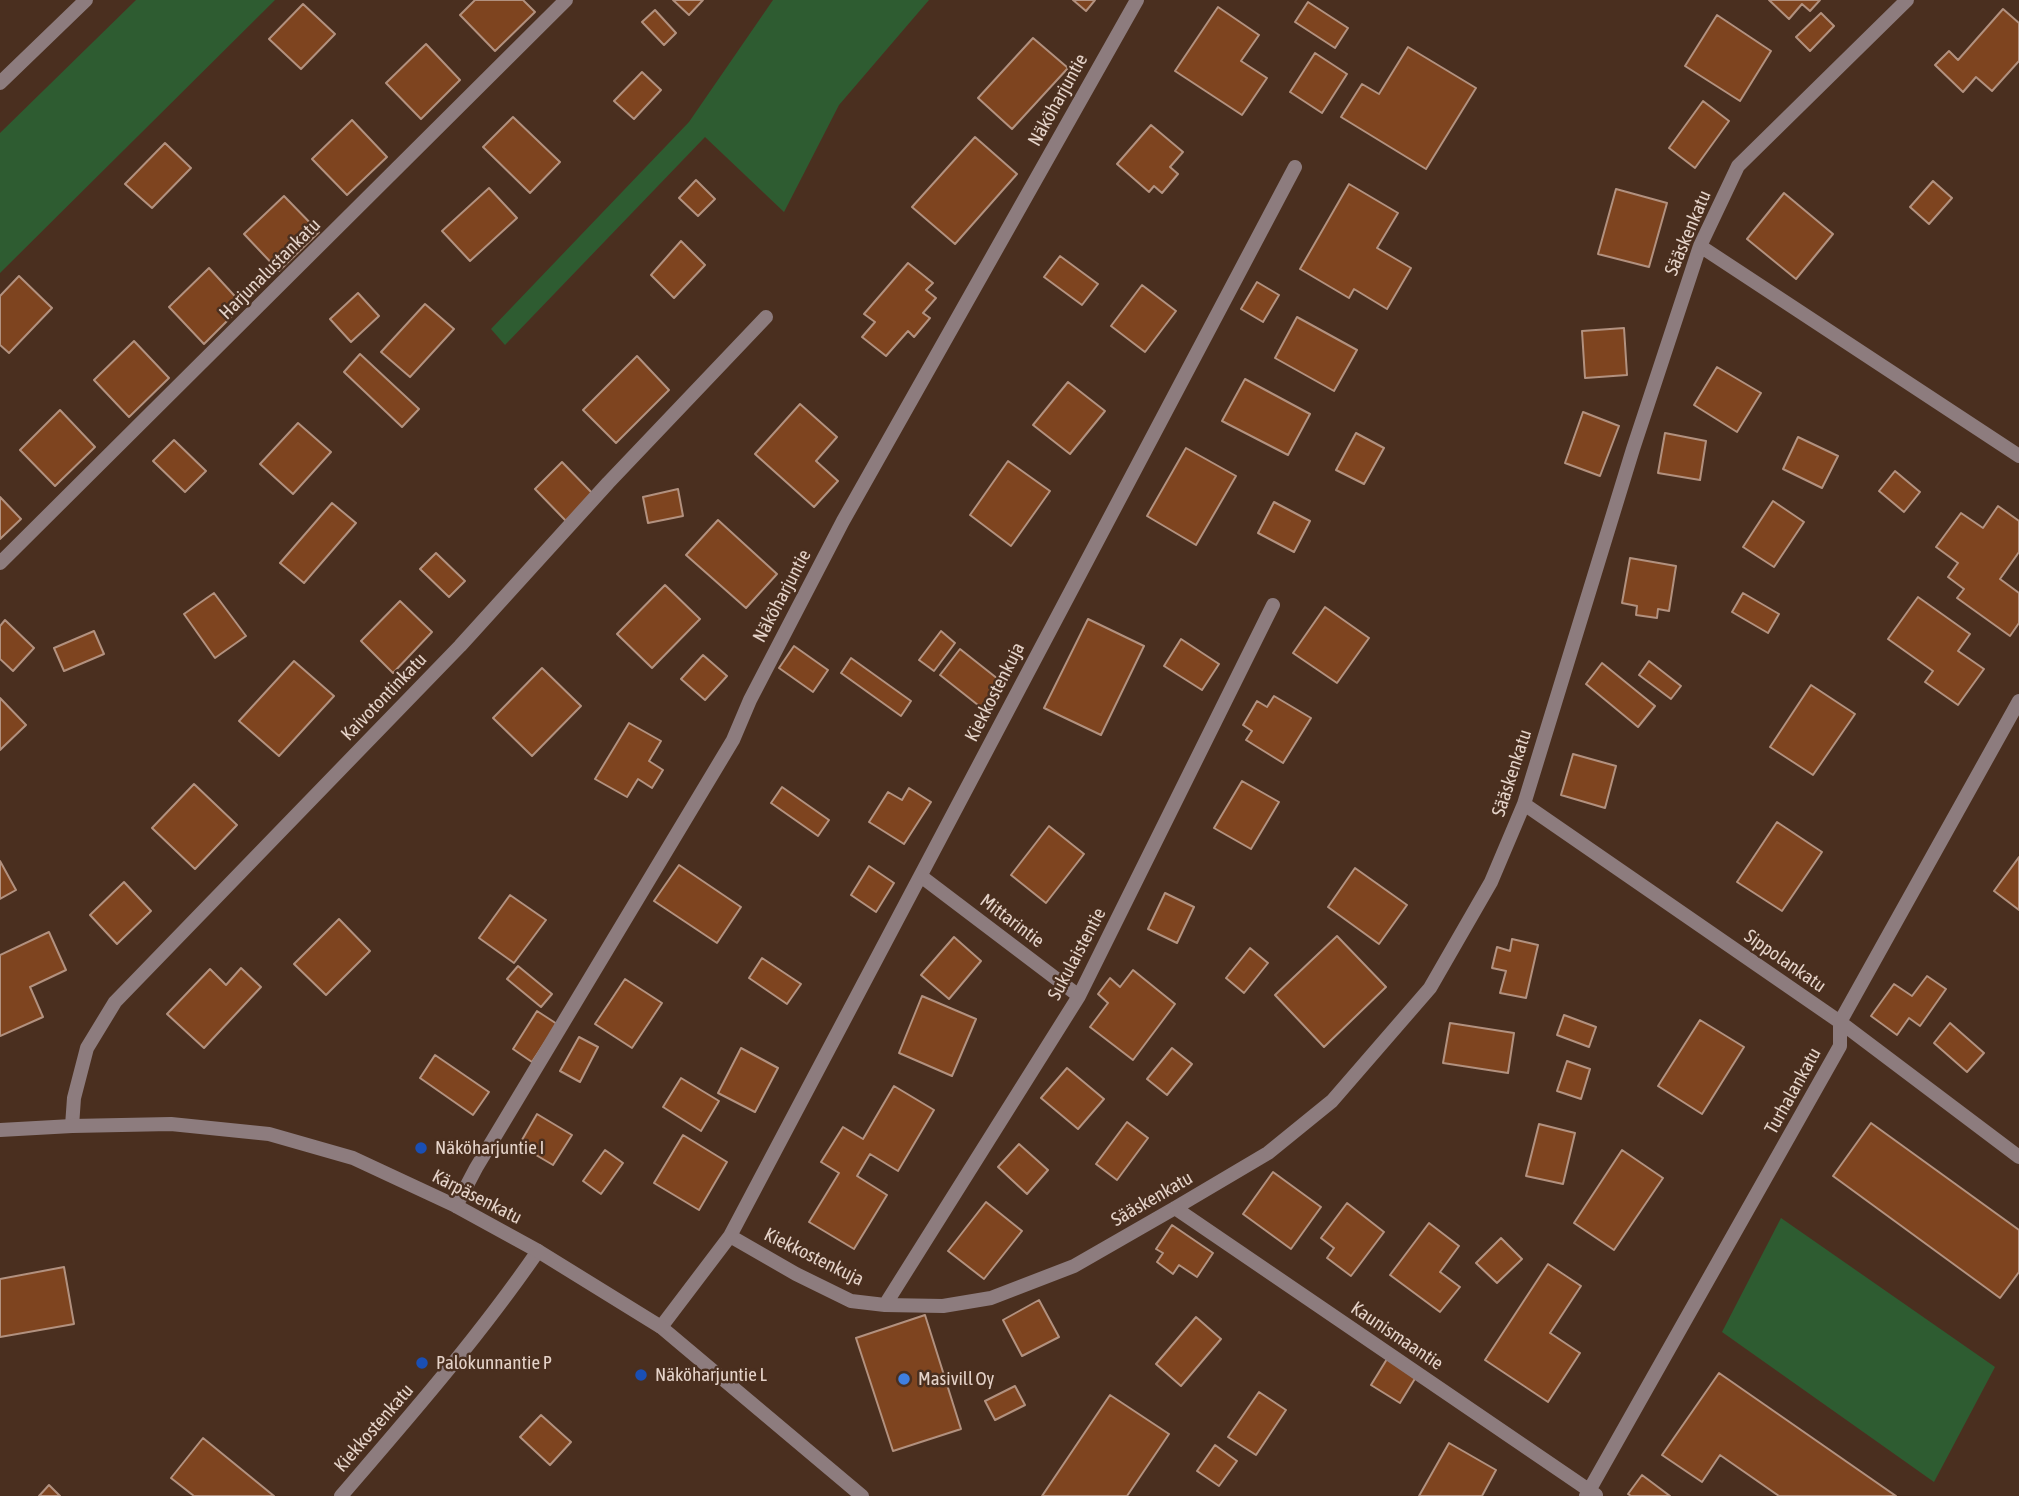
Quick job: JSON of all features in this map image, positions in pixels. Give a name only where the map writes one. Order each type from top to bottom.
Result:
[{"type":"street","points":[[0,83],[86,0]]},
{"type":"street","name":"Harjunalustankatu","points":[[0,563],[566,0]]},
{"type":"street","name":"Näköharjuntie","points":[[456,1206],[476,1168],[733,740],[750,700],[843,521],[1137,0]]},
{"type":"street","name":"Sääskenkatu","points":[[885,1305],[943,1306],[991,1298],[1074,1266],[1175,1209],[1269,1153],[1332,1101],[1430,988],[1491,883],[1524,804],[1633,449],[1700,246],[1738,166],[1907,0]]},
{"type":"street","name":"Kiekkostenkuja","points":[[661,1327],[730,1236],[1295,167]]},
{"type":"street","points":[[1700,246],[2019,456]]},
{"type":"street","name":"Kaivotontinkatu","points":[[72,1126],[74,1098],[87,1048],[115,1002],[460,646],[608,483],[766,317]]},
{"type":"street","name":"Sukulaistentie","points":[[885,1305],[1079,996],[1273,605]]},
{"type":"street","name":"Turhalankatu","points":[[1591,1494],[1840,1046],[1840,1022],[2019,701]]},
{"type":"street","name":"Sippolankatu","points":[[1524,804],[1840,1022],[2019,1157]]},
{"type":"street","name":"Mittarintie","points":[[922,877],[1079,996]]},
{"type":"street","name":"Kärpäsenkatu","points":[[0,1130],[171,1124],[269,1134],[353,1158],[456,1206],[538,1251],[661,1327],[862,1496]]},
{"type":"street","name":"Kaunismaantie","points":[[1175,1209],[1591,1494]]},
{"type":"street","name":"Kiekkostenkuja","points":[[730,1236],[850,1301],[885,1305]]},
{"type":"street","name":"Kiekkostenkatu","points":[[341,1496],[503,1302],[538,1251]]},
{"type":"green space","points":[[136,0],[275,0],[0,273],[0,133]]},
{"type":"green space","points":[[773,0],[929,0],[839,105],[784,212],[705,137],[505,345],[491,329],[689,122]]},
{"type":"green space","points":[[1781,1218],[1995,1367],[1934,1482],[1722,1332]]},
{"type":"building","points":[[475,0],[523,0],[535,12],[495,51],[460,15]]},
{"type":"building","points":[[673,0],[703,0],[689,15]]},
{"type":"building","points":[[1073,0],[1095,0],[1086,11]]},
{"type":"building","points":[[1769,0],[1820,0],[1810,11],[1802,4],[1789,19]]},
{"type":"building","points":[[1308,2],[1348,28],[1335,48],[1295,22]]},
{"type":"building","points":[[303,4],[335,34],[301,69],[269,39]]},
{"type":"building","points":[[1218,7],[1259,35],[1241,61],[1267,78],[1242,115],[1175,71]]},
{"type":"building","points":[[2003,9],[2019,23],[2019,61],[1992,91],[1976,77],[1963,92],[1935,65],[1949,51],[1958,60]]},
{"type":"building","points":[[655,10],[676,33],[664,45],[642,22]]},
{"type":"building","points":[[1821,13],[1834,26],[1810,51],[1796,37]]},
{"type":"building","points":[[1717,15],[1771,51],[1740,101],[1685,66]]},
{"type":"building","points":[[1033,38],[1068,68],[1012,129],[978,98]]},
{"type":"building","points":[[426,44],[460,80],[421,119],[386,83]]},
{"type":"building","points":[[1408,47],[1476,88],[1426,169],[1341,117],[1362,84],[1379,94]]},
{"type":"building","points":[[1315,53],[1347,74],[1322,113],[1290,92]]},
{"type":"building","points":[[642,72],[661,90],[634,119],[614,101]]},
{"type":"building","points":[[1703,101],[1729,121],[1695,168],[1669,148]]},
{"type":"building","points":[[513,117],[560,162],[530,193],[483,147]]},
{"type":"building","points":[[352,120],[387,157],[347,195],[312,159]]},
{"type":"building","points":[[1151,125],[1183,152],[1170,167],[1178,174],[1162,193],[1154,186],[1149,192],[1117,164]]},
{"type":"building","points":[[975,137],[1017,174],[955,244],[912,207]]},
{"type":"building","points":[[165,143],[191,168],[152,208],[125,184]]},
{"type":"building","points":[[696,180],[715,199],[698,216],[679,198]]},
{"type":"building","points":[[1933,181],[1952,198],[1929,224],[1910,207]]},
{"type":"building","points":[[1349,184],[1398,213],[1377,248],[1411,268],[1387,309],[1354,289],[1349,298],[1300,269]]},
{"type":"building","points":[[489,188],[517,218],[470,261],[442,231]]},
{"type":"building","points":[[1616,189],[1667,203],[1649,267],[1598,254]]},
{"type":"building","points":[[1784,193],[1833,234],[1796,279],[1747,239]]},
{"type":"building","points":[[284,196],[319,232],[279,271],[244,234]]},
{"type":"building","points":[[681,241],[705,265],[674,298],[651,275]]},
{"type":"building","points":[[1060,256],[1098,284],[1082,305],[1044,277]]},
{"type":"building","points":[[908,263],[933,283],[926,290],[936,298],[923,313],[930,318],[914,337],[908,331],[886,356],[862,337],[875,322],[864,314]]},
{"type":"building","points":[[209,268],[243,305],[204,344],[169,307]]},
{"type":"building","points":[[19,276],[52,308],[9,353],[0,345],[0,296]]},
{"type":"building","points":[[1257,282],[1279,295],[1263,322],[1241,309]]},
{"type":"building","points":[[1142,285],[1176,311],[1145,352],[1111,326]]},
{"type":"building","points":[[358,293],[379,316],[351,342],[330,319]]},
{"type":"building","points":[[425,304],[454,329],[410,377],[381,352]]},
{"type":"building","points":[[1297,317],[1357,350],[1334,391],[1275,358]]},
{"type":"building","points":[[1624,328],[1627,375],[1585,378],[1582,331]]},
{"type":"building","points":[[134,341],[169,378],[129,417],[94,380]]},
{"type":"building","points":[[360,354],[419,409],[402,427],[344,372]]},
{"type":"building","points":[[637,356],[669,390],[616,443],[583,410]]},
{"type":"building","points":[[1717,367],[1761,393],[1737,432],[1694,405]]},
{"type":"building","points":[[1245,379],[1310,414],[1288,455],[1222,421]]},
{"type":"building","points":[[1068,382],[1105,411],[1070,454],[1033,425]]},
{"type":"building","points":[[800,404],[837,437],[816,461],[838,481],[814,507],[755,454]]},
{"type":"building","points":[[60,410],[95,447],[55,486],[20,450]]},
{"type":"building","points":[[1583,412],[1619,426],[1600,476],[1565,463]]},
{"type":"building","points":[[298,423],[331,452],[293,494],[260,464]]},
{"type":"building","points":[[1356,433],[1384,448],[1364,484],[1336,470]]},
{"type":"building","points":[[1665,433],[1706,441],[1700,480],[1658,473]]},
{"type":"building","points":[[1798,437],[1838,456],[1822,488],[1783,469]]},
{"type":"building","points":[[174,440],[206,471],[185,492],[153,461]]},
{"type":"building","points":[[1186,448],[1236,476],[1196,545],[1147,516]]},
{"type":"building","points":[[1008,461],[1050,491],[1011,546],[970,515]]},
{"type":"building","points":[[562,462],[593,494],[566,521],[535,489]]},
{"type":"building","points":[[1895,471],[1920,492],[1904,512],[1879,491]]},
{"type":"building","points":[[678,489],[683,516],[648,523],[643,497]]},
{"type":"building","points":[[0,497],[21,519],[0,539]]},
{"type":"building","points":[[1773,501],[1804,522],[1774,567],[1743,547]]},
{"type":"building","points":[[1274,502],[1310,521],[1294,552],[1258,533]]},
{"type":"building","points":[[332,503],[356,523],[304,583],[280,563]]},
{"type":"building","points":[[1998,506],[2019,521],[2019,552],[2000,579],[2019,593],[2019,623],[2010,636],[1957,598],[1964,589],[1948,577],[1958,563],[1936,547],[1961,513],[1983,528]]},
{"type":"building","points":[[718,520],[777,574],[746,608],[686,555]]},
{"type":"building","points":[[436,553],[465,581],[449,597],[420,569]]},
{"type":"building","points":[[1630,558],[1676,566],[1669,611],[1658,609],[1657,618],[1636,615],[1637,606],[1622,603]]},
{"type":"building","points":[[665,585],[700,619],[652,668],[617,634]]},
{"type":"building","points":[[214,593],[246,636],[215,658],[184,614]]},
{"type":"building","points":[[1743,593],[1779,614],[1768,633],[1732,612]]},
{"type":"building","points":[[1918,597],[1970,634],[1958,651],[1984,669],[1958,705],[1925,682],[1933,671],[1888,639]]},
{"type":"building","points":[[400,601],[432,632],[393,673],[361,641]]},
{"type":"building","points":[[1325,607],[1369,638],[1337,683],[1293,653]]},
{"type":"building","points":[[1088,619],[1144,646],[1101,735],[1044,708]]},
{"type":"building","points":[[5,620],[34,648],[13,671],[0,659],[0,626]]},
{"type":"building","points":[[94,631],[104,654],[64,671],[54,648]]},
{"type":"building","points":[[941,631],[955,643],[934,671],[919,660]]},
{"type":"building","points":[[1181,639],[1219,664],[1202,690],[1164,666]]},
{"type":"building","points":[[794,646],[828,670],[813,692],[779,668]]},
{"type":"building","points":[[960,649],[1003,683],[983,709],[940,675]]},
{"type":"building","points":[[703,655],[727,676],[705,700],[681,679]]},
{"type":"building","points":[[851,658],[911,701],[901,716],[841,673]]},
{"type":"building","points":[[294,661],[334,696],[279,756],[239,721]]},
{"type":"building","points":[[1649,661],[1681,686],[1671,699],[1639,675]]},
{"type":"building","points":[[1602,663],[1655,706],[1638,727],[1586,684]]},
{"type":"building","points":[[542,668],[581,706],[532,756],[493,718]]},
{"type":"building","points":[[1811,685],[1855,714],[1813,775],[1770,747]]},
{"type":"building","points":[[1274,696],[1311,718],[1283,763],[1246,740],[1252,731],[1243,725],[1257,701],[1267,707]]},
{"type":"building","points":[[0,698],[26,725],[0,750]]},
{"type":"building","points":[[629,723],[661,741],[649,761],[663,770],[652,788],[638,779],[627,797],[595,779]]},
{"type":"building","points":[[1573,754],[1616,766],[1605,808],[1561,795]]},
{"type":"building","points":[[1242,781],[1279,802],[1251,849],[1214,828]]},
{"type":"building","points":[[194,784],[237,825],[195,869],[152,828]]},
{"type":"building","points":[[782,787],[829,820],[818,836],[771,803]]},
{"type":"building","points":[[909,788],[931,802],[904,844],[869,822],[888,792],[902,800]]},
{"type":"building","points":[[1777,822],[1822,852],[1782,911],[1737,882]]},
{"type":"building","points":[[1049,826],[1084,854],[1046,903],[1011,875]]},
{"type":"building","points":[[2019,857],[2019,910],[1994,891]]},
{"type":"building","points":[[0,861],[16,890],[0,899]]},
{"type":"building","points":[[679,865],[741,907],[717,943],[654,901]]},
{"type":"building","points":[[869,866],[894,883],[876,912],[851,895]]},
{"type":"building","points":[[1355,868],[1407,905],[1379,944],[1328,907]]},
{"type":"building","points":[[124,882],[151,911],[117,944],[90,915]]},
{"type":"building","points":[[1165,893],[1194,907],[1177,943],[1148,929]]},
{"type":"building","points":[[510,895],[546,920],[514,963],[479,938]]},
{"type":"building","points":[[339,919],[370,951],[326,995],[294,964]]},
{"type":"building","points":[[49,932],[66,970],[30,987],[43,1017],[0,1036],[0,955]]},
{"type":"building","points":[[1337,936],[1386,987],[1324,1047],[1275,995]]},
{"type":"building","points":[[954,937],[981,961],[949,999],[921,975]]},
{"type":"building","points":[[1512,939],[1538,945],[1526,998],[1500,993],[1506,971],[1492,968],[1497,947],[1510,951]]},
{"type":"building","points":[[1250,948],[1268,963],[1244,993],[1226,978]]},
{"type":"building","points":[[762,958],[801,984],[787,1004],[749,978]]},
{"type":"building","points":[[518,966],[552,994],[541,1007],[507,979]]},
{"type":"building","points":[[241,968],[261,987],[204,1048],[167,1014],[210,969],[226,985]]},
{"type":"building","points":[[1133,970],[1175,1004],[1133,1060],[1090,1027],[1108,1003],[1098,994],[1110,978],[1120,987]]},
{"type":"building","points":[[1927,976],[1946,989],[1920,1026],[1909,1018],[1897,1035],[1871,1016],[1894,984],[1912,996]]},
{"type":"building","points":[[625,979],[662,1003],[632,1048],[595,1024]]},
{"type":"building","points":[[922,996],[976,1019],[952,1076],[899,1053]]},
{"type":"building","points":[[537,1011],[557,1024],[532,1062],[513,1049]]},
{"type":"building","points":[[1564,1015],[1596,1027],[1589,1047],[1557,1035]]},
{"type":"building","points":[[1700,1020],[1744,1047],[1702,1114],[1658,1086]]},
{"type":"building","points":[[1450,1023],[1514,1033],[1508,1073],[1443,1063]]},
{"type":"building","points":[[1950,1023],[1984,1053],[1967,1072],[1934,1043]]},
{"type":"building","points":[[579,1037],[598,1047],[580,1082],[560,1071]]},
{"type":"building","points":[[741,1048],[778,1068],[755,1112],[718,1093]]},
{"type":"building","points":[[1172,1048],[1192,1064],[1167,1095],[1147,1079]]},
{"type":"building","points":[[435,1055],[489,1092],[473,1115],[420,1078]]},
{"type":"building","points":[[1567,1061],[1590,1069],[1581,1099],[1557,1091]]},
{"type":"building","points":[[1067,1068],[1104,1099],[1078,1129],[1041,1098]]},
{"type":"building","points":[[681,1078],[719,1101],[701,1131],[663,1107]]},
{"type":"building","points":[[894,1086],[934,1110],[898,1171],[870,1154],[857,1176],[887,1195],[854,1249],[809,1222],[839,1173],[821,1162],[843,1127],[863,1139]]},
{"type":"building","points":[[537,1114],[572,1135],[553,1165],[519,1145]]},
{"type":"building","points":[[1127,1122],[1148,1138],[1117,1180],[1096,1164]]},
{"type":"building","points":[[1871,1123],[2019,1230],[2019,1272],[2000,1298],[1833,1176]]},
{"type":"building","points":[[1539,1124],[1575,1133],[1563,1184],[1526,1176]]},
{"type":"building","points":[[683,1135],[727,1162],[699,1210],[654,1183]]},
{"type":"building","points":[[1019,1144],[1048,1170],[1027,1194],[998,1167]]},
{"type":"building","points":[[605,1150],[623,1163],[601,1194],[583,1181]]},
{"type":"building","points":[[1622,1150],[1663,1178],[1614,1250],[1574,1223]]},
{"type":"building","points":[[1273,1172],[1321,1207],[1291,1249],[1243,1214]]},
{"type":"building","points":[[986,1202],[1022,1231],[984,1279],[948,1251]]},
{"type":"building","points":[[1347,1203],[1384,1232],[1351,1276],[1327,1258],[1334,1248],[1321,1238]]},
{"type":"building","points":[[1429,1223],[1459,1246],[1440,1272],[1460,1287],[1440,1312],[1390,1275]]},
{"type":"building","points":[[1172,1225],[1213,1253],[1197,1277],[1179,1265],[1173,1274],[1157,1262],[1163,1253],[1156,1249]]},
{"type":"building","points":[[1501,1238],[1522,1259],[1497,1283],[1476,1263]]},
{"type":"building","points":[[1548,1264],[1581,1286],[1550,1333],[1580,1353],[1548,1402],[1485,1360]]},
{"type":"building","points":[[64,1267],[74,1324],[0,1337],[0,1279]]},
{"type":"building","points":[[1039,1300],[1059,1337],[1022,1356],[1003,1320]]},
{"type":"building","points":[[925,1315],[961,1429],[893,1451],[856,1338]]},
{"type":"building","points":[[1196,1317],[1221,1339],[1181,1386],[1156,1364]]},
{"type":"building","points":[[1387,1359],[1416,1377],[1400,1403],[1371,1385]]},
{"type":"building","points":[[1719,1373],[1896,1496],[1779,1496],[1720,1455],[1702,1482],[1662,1455]]},
{"type":"building","points":[[1015,1386],[1025,1405],[995,1420],[985,1401]]},
{"type":"building","points":[[1259,1392],[1286,1410],[1256,1455],[1228,1437]]},
{"type":"building","points":[[1110,1395],[1169,1434],[1127,1496],[1042,1496]]},
{"type":"building","points":[[541,1415],[571,1442],[550,1465],[520,1437]]},
{"type":"building","points":[[203,1438],[274,1496],[194,1496],[171,1478]]},
{"type":"building","points":[[1449,1443],[1496,1470],[1482,1496],[1419,1496]]},
{"type":"building","points":[[1215,1445],[1237,1461],[1219,1486],[1197,1471]]},
{"type":"building","points":[[1642,1475],[1670,1496],[1628,1494]]},
{"type":"building","points":[[49,1485],[60,1496],[39,1496]]},
{"type":"place","name":"Näköharjuntie I","points":[[421,1148]]},
{"type":"place","name":"Palokunnantie P","points":[[422,1363]]},
{"type":"place","name":"Näköharjuntie L","points":[[641,1375]]},
{"type":"place","name":"Masivill Oy","points":[[904,1379]]}]
